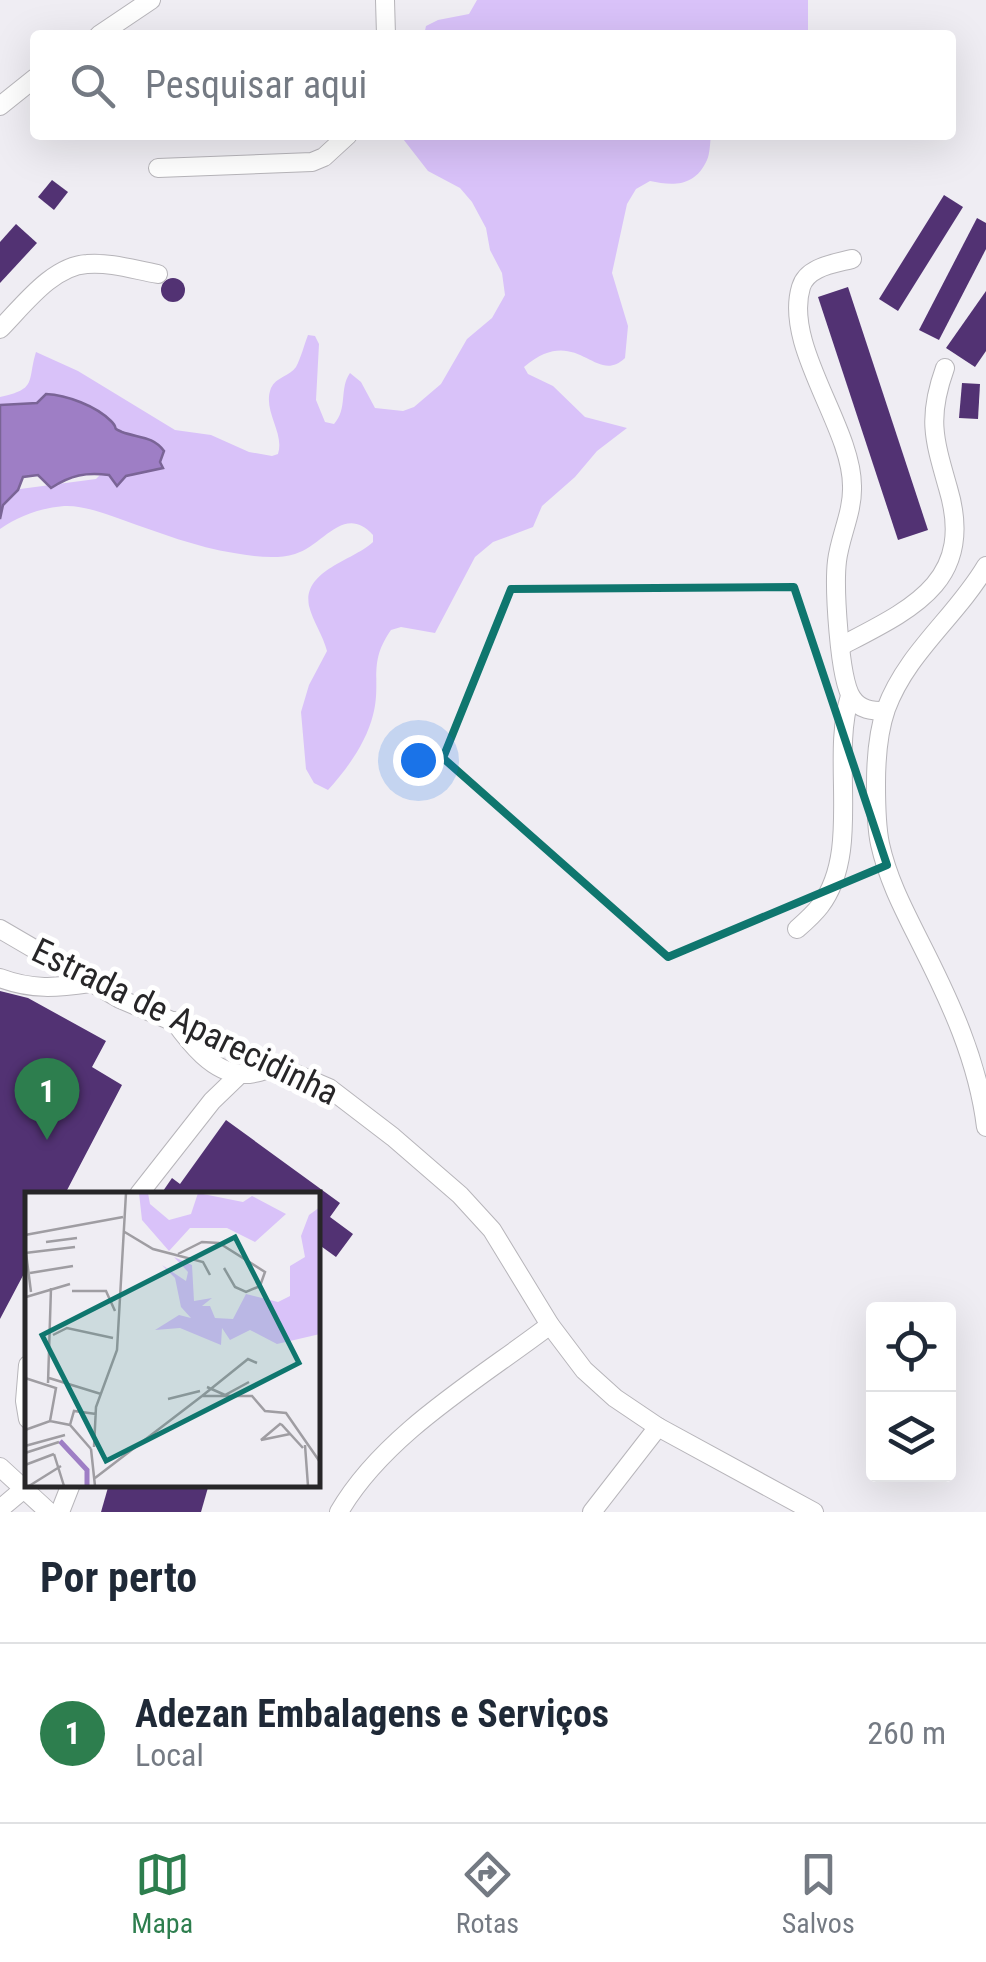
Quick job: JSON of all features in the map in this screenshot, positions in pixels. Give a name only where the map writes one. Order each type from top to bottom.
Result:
[{"type":"street","points":[[106,30],[151,0]]},
{"type":"street","points":[[385,0],[386,30]]},
{"type":"street","points":[[0,106],[30,82]]},
{"type":"street","points":[[158,168],[312,162],[343,140]]},
{"type":"street","points":[[798,929],[820,906],[836,866],[842,830],[843,730],[850,696],[842,671],[836,564],[852,506],[852,475],[801,332],[798,304],[802,282],[810,273],[852,259]]},
{"type":"street","points":[[0,329],[39,290],[70,268],[86,264],[158,274]]},
{"type":"street","points":[[841,646],[906,611],[942,578],[950,564],[955,524],[932,416],[945,368]]},
{"type":"street","points":[[986,566],[962,601],[916,653],[886,711],[876,756],[880,842],[894,891],[964,1038],[982,1094],[986,1127]]},
{"type":"street","points":[[850,696],[870,711],[886,711]]},
{"type":"street","name":"Estrada de Aparecidinha","points":[[0,928],[90,983],[328,1088],[460,1195],[511,1257],[550,1325],[594,1380],[614,1398],[658,1427],[811,1511]]},
{"type":"street","points":[[0,978],[45,989],[90,983]]},
{"type":"street","points":[[174,1021],[198,1050],[239,1075]]},
{"type":"street","points":[[141,1192],[212,1101],[239,1075],[281,1065]]},
{"type":"street","points":[[339,1512],[368,1470],[400,1439],[550,1325]]},
{"type":"street","points":[[592,1512],[658,1427]]},
{"type":"street","points":[[0,1467],[48,1512]]},
{"type":"street","points":[[60,1512],[70,1487]]},
{"type":"street","points":[[0,1509],[25,1488]]},
{"type":"highlighted area","points":[[794,587],[887,865],[668,957],[443,758],[511,589]]},
{"type":"shaded area","points":[[477,0],[808,0],[808,30],[425,30],[438,20],[469,14]]},
{"type":"shaded area","points":[[404,140],[710,140],[702,169],[690,180],[675,184],[650,181],[636,189],[627,204],[612,273],[628,326],[625,358],[614,365],[604,365],[558,351],[542,355],[524,367],[528,374],[553,386],[585,417],[627,428],[597,451],[542,506],[533,527],[493,542],[475,557],[435,633],[401,627],[391,630],[379,653],[375,703],[366,736],[328,790],[314,783],[306,769],[301,712],[309,685],[327,651],[309,606],[309,594],[321,575],[373,542],[373,535],[353,523],[295,554],[256,556],[206,547],[72,506],[38,511],[0,529],[0,503],[20,489],[96,479],[116,459],[0,418],[0,397],[26,387],[36,352],[78,371],[175,430],[211,435],[249,452],[272,456],[278,454],[279,438],[269,405],[271,388],[296,367],[308,335],[315,336],[319,344],[316,400],[325,422],[334,424],[338,418],[350,373],[361,382],[375,408],[403,411],[414,407],[441,384],[467,339],[492,318],[505,295],[502,273],[472,202],[460,188],[428,171]]},
{"type":"shaded area","points":[[46,394],[81,402],[105,416],[116,429],[155,443],[164,451],[160,462],[163,468],[126,476],[117,486],[109,475],[101,474],[72,477],[51,488],[38,475],[23,477],[18,490],[3,505],[0,519],[0,405],[37,403]]},
{"type":"building","points":[[52,180],[68,192],[54,210],[38,197]]},
{"type":"building","points":[[944,195],[963,207],[898,311],[879,299]]},
{"type":"building","points":[[977,218],[986,223],[986,249],[939,340],[919,330]]},
{"type":"building","points":[[16,224],[37,243],[0,283],[0,242]]},
{"type":"building","points":[[173,278],[185,290],[173,302],[161,290]]},
{"type":"building","points":[[848,287],[928,530],[898,540],[818,297]]},
{"type":"building","points":[[986,291],[986,351],[975,367],[946,348]]},
{"type":"building","points":[[962,383],[980,384],[978,419],[959,418]]},
{"type":"building","points":[[0,991],[28,998],[106,1041],[92,1067],[122,1085],[66,1192],[25,1192],[25,1272],[0,1319]]},
{"type":"building","points":[[226,1120],[340,1203],[330,1217],[353,1234],[336,1257],[320,1245],[320,1192],[162,1192],[172,1178],[180,1184]]},
{"type":"building","points":[[108,1487],[208,1487],[201,1512],[101,1512]]},
{"type":"place","name":"Adezan Embalagens e Serviços","points":[[47,1140]]}]
